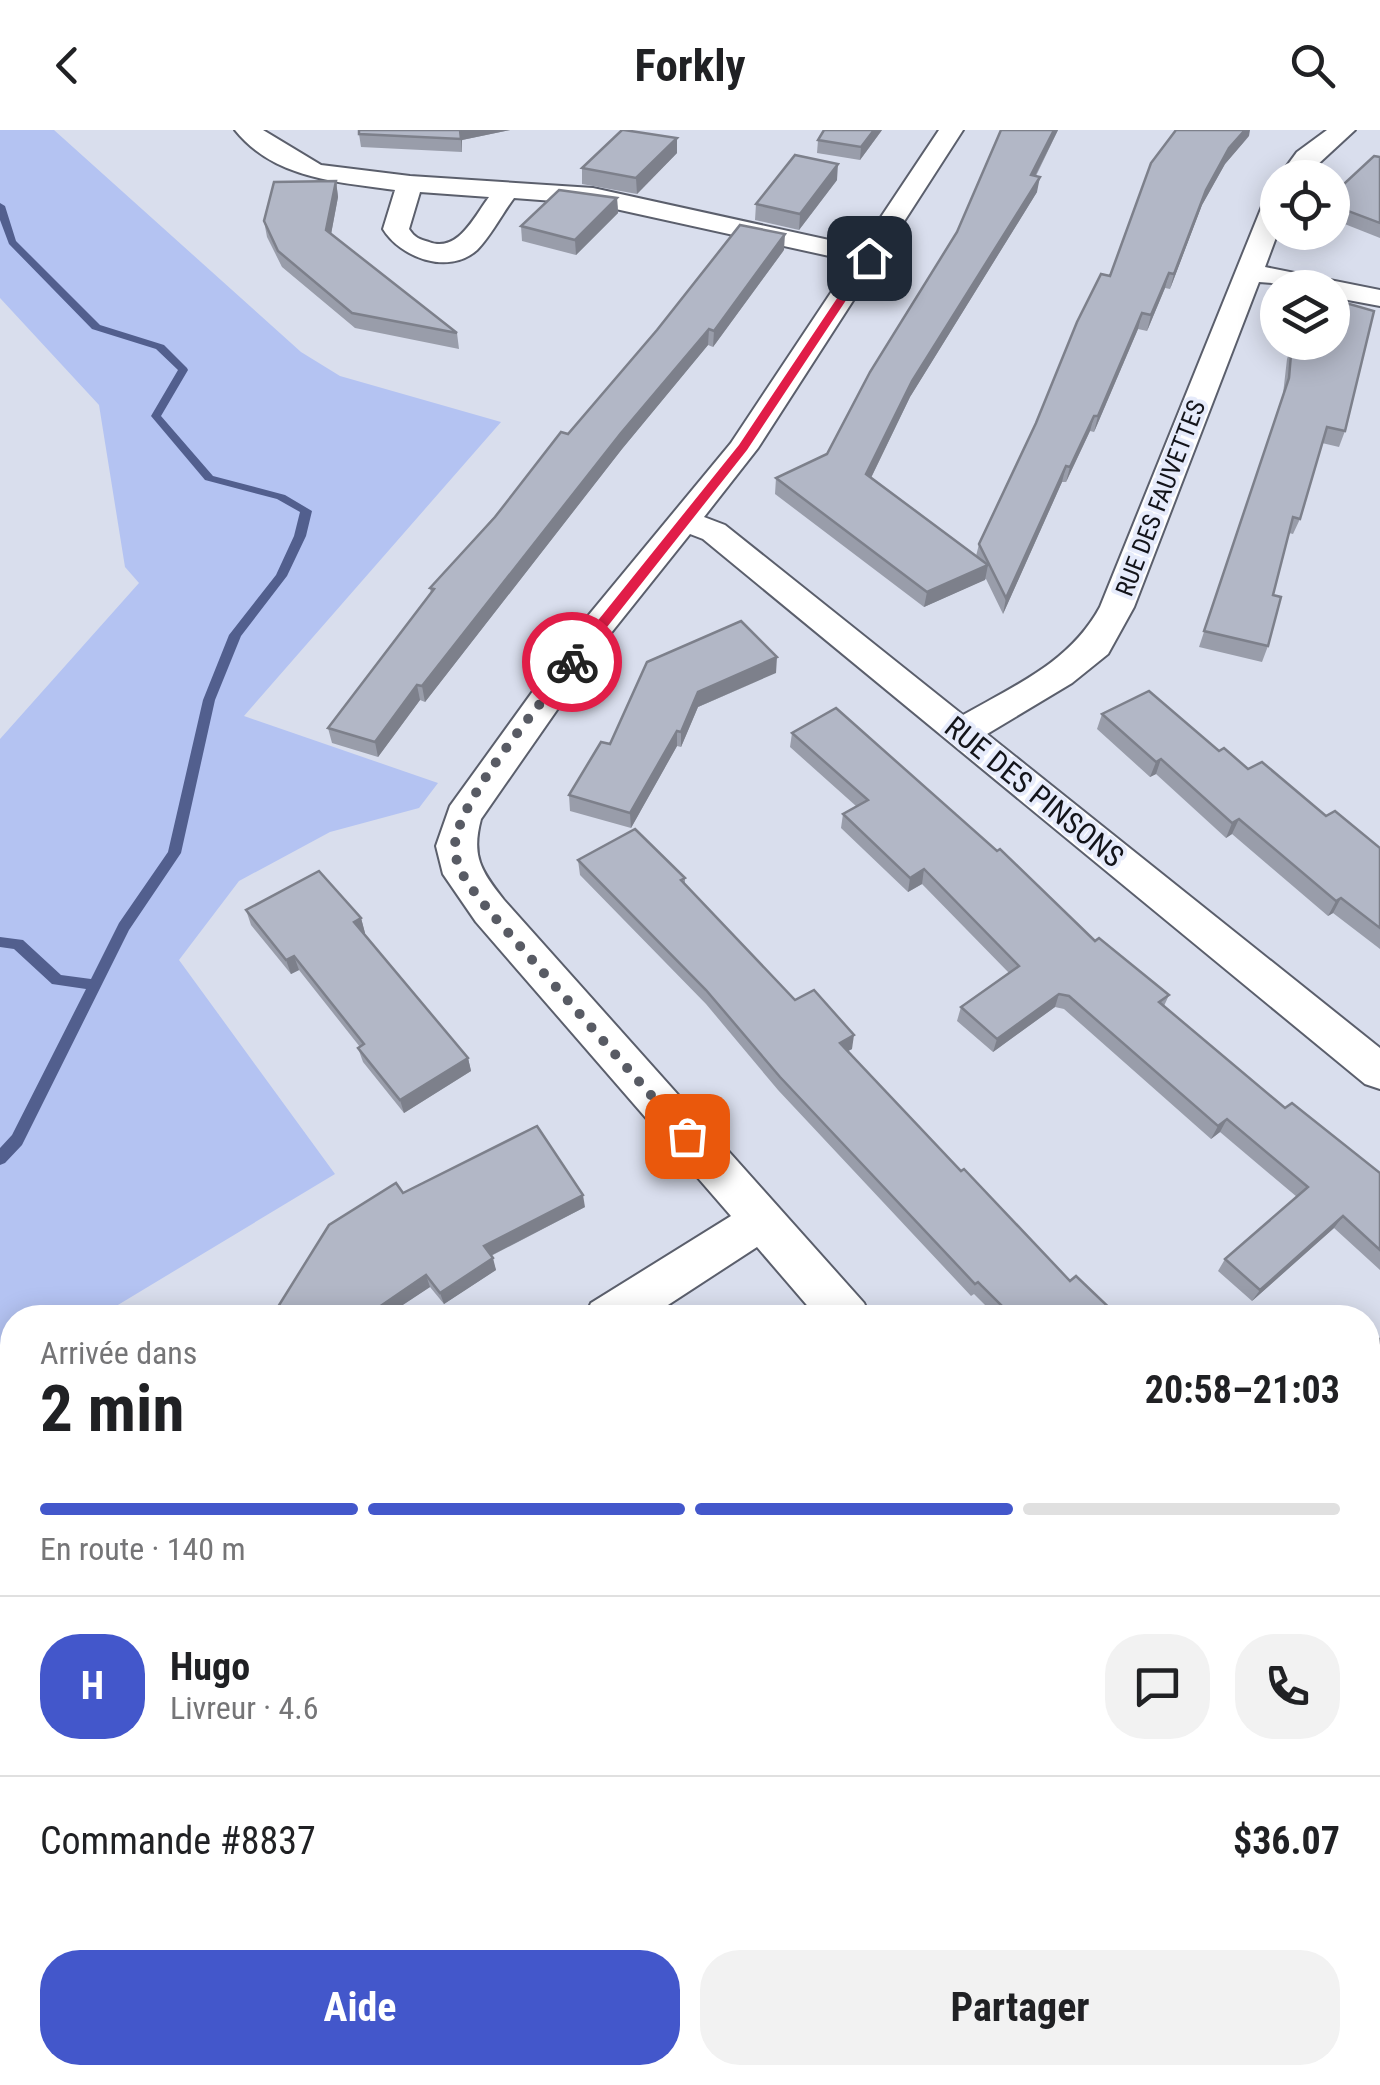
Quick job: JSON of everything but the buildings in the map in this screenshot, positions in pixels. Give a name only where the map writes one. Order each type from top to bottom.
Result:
[{"type":"street","points":[[248,130],[301,167],[410,184],[641,204],[869,258]]},
{"type":"street","points":[[836,1305],[490,912],[462,874],[455,846],[464,816],[596,630],[743,448],[952,130]]},
{"type":"street","points":[[1303,160],[1343,130]]},
{"type":"street","points":[[410,184],[396,229],[404,242],[439,256],[466,246],[506,191]]},
{"type":"street","name":"RUE DES FAUVETTES","points":[[962,732],[1060,676],[1096,646],[1124,590],[1260,243]]},
{"type":"street","points":[[1248,272],[1260,274]]},
{"type":"street","points":[[1350,292],[1380,298]]},
{"type":"street","name":"RUE DES PINSONS","points":[[684,521],[714,532],[1380,1072]]},
{"type":"street","points":[[628,1305],[761,1221]]},
{"type":"shaded area","points":[[0,130],[54,130],[301,352],[340,376],[501,422],[244,716],[438,783],[419,808],[330,832],[239,881],[179,960],[335,1174],[118,1305],[0,1305],[0,739],[139,583],[125,567],[99,405],[0,298]]},
{"type":"waterway","points":[[0,206],[12,242],[96,327],[160,347],[183,370],[156,416],[209,478],[281,497],[306,511],[300,536],[281,576],[235,635],[209,700],[174,853],[124,927],[95,985]]},
{"type":"waterway","points":[[0,942],[18,944],[57,980],[95,985]]},
{"type":"waterway","points":[[0,1158],[17,1140],[95,985]]},
{"type":"way so far","points":[[572,662],[489,776],[464,816],[455,846],[462,874],[490,912],[687,1136]]},
{"type":"route","points":[[572,662],[743,448],[869,258]]}]
